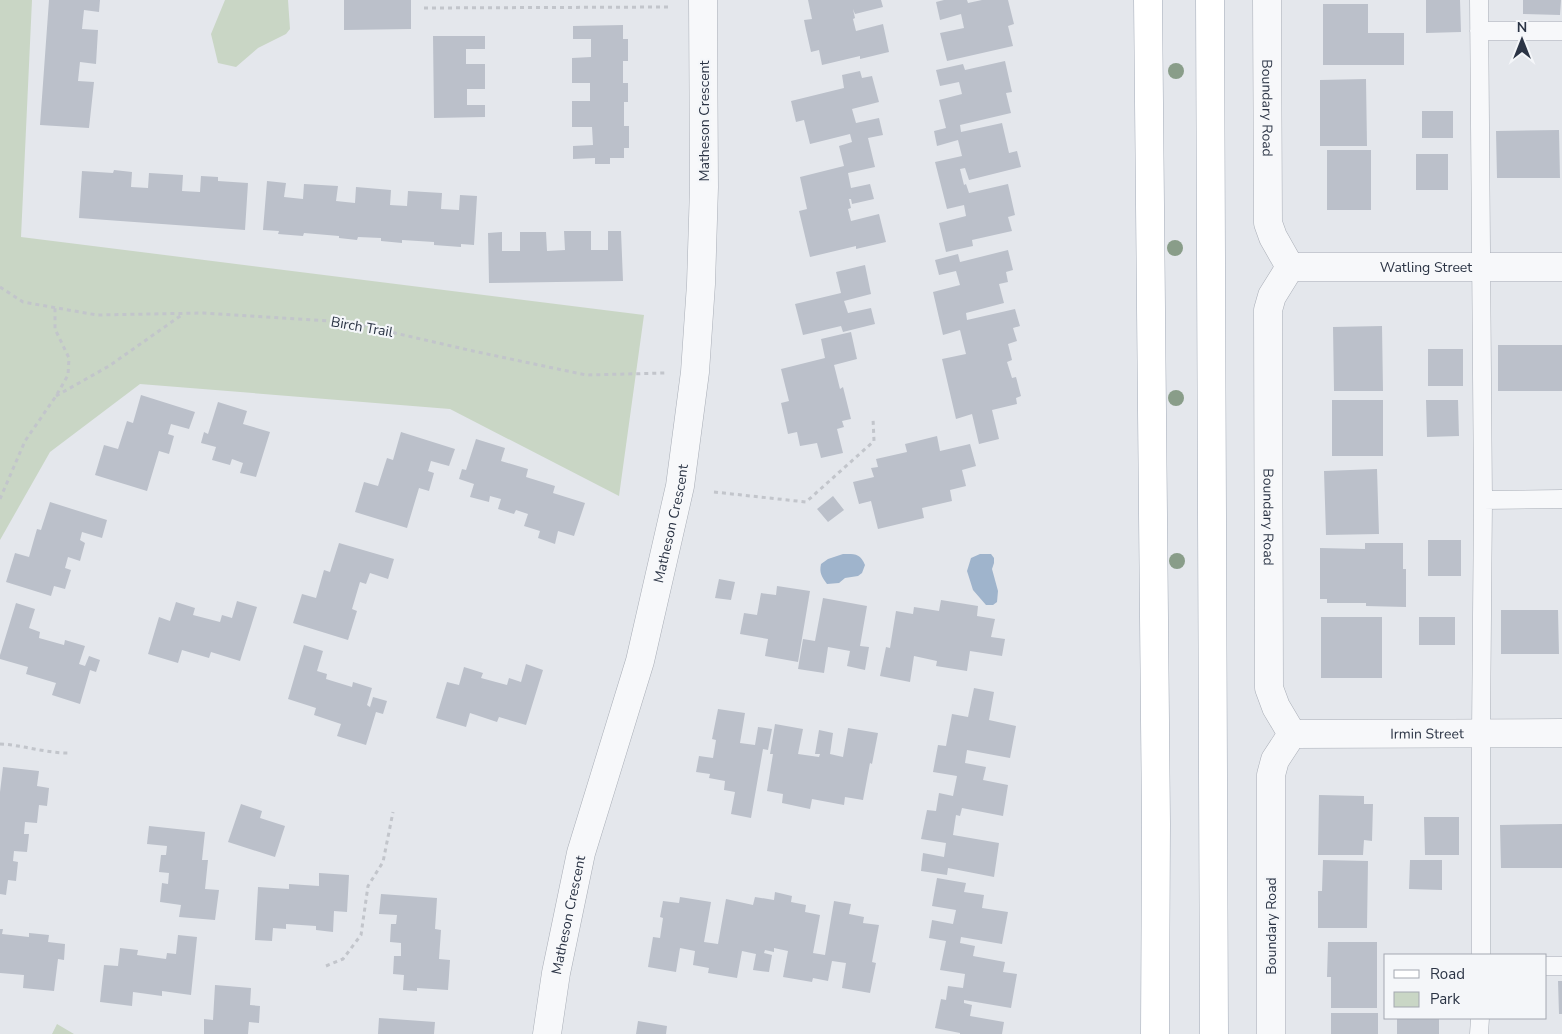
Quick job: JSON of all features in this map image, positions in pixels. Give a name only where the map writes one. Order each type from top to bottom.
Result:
[{"type":"main road","points":[[1148,0],[1156,804],[1155,1034]]},
{"type":"main road","points":[[1210,0],[1214,1034]]},
{"type":"street","name":"Matheson Crescent","points":[[546,1034],[556,973],[581,853],[640,661],[680,486],[695,372],[700,284],[704,187],[704,0]]},
{"type":"street","name":"Boundary Road","points":[[1267,0],[1268,223],[1273,237],[1290,267],[1272,296],[1268,310],[1269,668],[1270,688],[1276,707],[1292,734],[1275,760],[1271,775],[1271,1034]]},
{"type":"street","name":"Watling Street","points":[[1290,267],[1562,267]]},
{"type":"street","name":"Irmin Street","points":[[1292,734],[1562,733]]},
{"type":"lane","points":[[1479,0],[1483,500],[1481,954]]},
{"type":"lane","points":[[1479,31],[1562,31]]},
{"type":"lane","points":[[1483,500],[1562,499]]},
{"type":"lane","points":[[1547,966],[1562,966]]},
{"type":"lane","points":[[1479,1034],[1480,1019]]},
{"type":"path","points":[[424,8],[669,8]]},
{"type":"path","name":"Birch Trail","points":[[0,287],[23,302],[96,315],[212,313],[347,322],[473,352],[586,375],[695,372]]},
{"type":"path","points":[[0,499],[26,441],[68,375],[69,358],[55,329],[55,308]]},
{"type":"path","points":[[56,396],[109,366],[184,313]]},
{"type":"path","points":[[714,492],[806,502],[874,442],[873,418]]},
{"type":"path","points":[[0,744],[53,753],[68,753]]},
{"type":"path","points":[[326,966],[343,958],[361,935],[368,886],[383,862],[393,812]]},
{"type":"green space","points":[[0,0],[32,0],[21,237],[644,315],[619,496],[450,409],[140,384],[50,452],[0,540]]},
{"type":"green space","points":[[225,0],[288,0],[290,29],[286,34],[258,48],[236,67],[218,63],[211,34]]},
{"type":"green space","points":[[57,1024],[74,1034],[52,1034]]},
{"type":"water","points":[[843,554],[854,554],[861,558],[865,565],[862,573],[858,576],[845,578],[839,583],[827,584],[821,575],[821,564],[828,559]]},
{"type":"water","points":[[980,554],[991,554],[994,558],[992,569],[998,591],[997,602],[993,605],[986,605],[973,590],[967,571],[971,558]]},
{"type":"building","points":[[49,0],[100,0],[99,12],[84,10],[82,29],[98,30],[96,64],[80,62],[78,81],[94,82],[89,128],[40,125]]},
{"type":"building","points":[[344,0],[411,0],[411,29],[344,30]]},
{"type":"building","points":[[808,0],[881,0],[883,7],[855,14],[853,9],[855,18],[853,19],[856,31],[883,24],[889,52],[860,59],[860,56],[822,65],[819,50],[811,52],[806,30],[804,20],[812,19]]},
{"type":"building","points":[[967,0],[968,3],[982,0],[1008,0],[1014,24],[1008,26],[1013,46],[947,61],[940,33],[964,28],[961,14],[940,20],[936,2]]},
{"type":"building","points":[[1426,0],[1460,0],[1461,32],[1426,33]]},
{"type":"building","points":[[1523,0],[1561,0],[1560,15],[1523,14]]},
{"type":"building","points":[[1323,4],[1368,4],[1368,33],[1404,33],[1404,65],[1323,65]]},
{"type":"building","points":[[623,25],[623,39],[628,39],[628,61],[623,61],[623,83],[628,83],[628,102],[624,102],[624,126],[629,126],[629,148],[624,148],[624,158],[610,158],[610,164],[595,164],[595,158],[573,159],[573,146],[593,145],[592,127],[572,127],[572,101],[590,101],[590,83],[572,83],[572,58],[591,57],[591,39],[573,39],[573,26]]},
{"type":"building","points":[[433,36],[485,36],[485,49],[466,49],[466,64],[485,64],[485,89],[467,89],[467,105],[485,105],[485,117],[434,118]]},
{"type":"building","points":[[1005,61],[1012,92],[1006,93],[1011,113],[960,125],[961,132],[1002,123],[1009,153],[1017,151],[1021,167],[969,180],[965,168],[960,169],[964,185],[966,184],[969,193],[1008,184],[1015,215],[1008,217],[1012,231],[972,240],[973,246],[946,252],[939,223],[966,216],[964,205],[947,209],[935,162],[962,156],[958,140],[937,146],[934,131],[946,128],[939,100],[962,94],[959,82],[940,86],[936,70],[963,64],[965,70]]},
{"type":"building","points":[[860,71],[862,78],[872,76],[879,102],[852,109],[856,123],[879,118],[883,135],[868,138],[875,167],[848,173],[851,188],[870,184],[874,199],[852,204],[851,199],[849,199],[851,208],[848,209],[851,221],[879,214],[886,242],[856,249],[856,246],[810,257],[799,211],[807,209],[800,177],[844,166],[839,146],[852,142],[850,134],[810,144],[804,120],[796,122],[791,101],[844,88],[842,75]]},
{"type":"building","points":[[1366,79],[1367,146],[1320,146],[1320,80]]},
{"type":"building","points":[[1422,111],[1453,111],[1453,138],[1422,138]]},
{"type":"building","points":[[1559,130],[1560,178],[1497,178],[1496,131]]},
{"type":"building","points":[[1327,150],[1371,150],[1371,210],[1327,210]]},
{"type":"building","points":[[1416,154],[1448,154],[1448,190],[1416,190]]},
{"type":"building","points":[[114,170],[132,172],[131,187],[148,188],[149,173],[183,175],[182,191],[200,192],[201,176],[218,177],[218,181],[248,183],[245,230],[79,218],[82,171],[113,173]]},
{"type":"building","points":[[267,181],[286,183],[284,197],[303,199],[304,184],[338,186],[336,201],[355,203],[356,187],[391,190],[390,205],[407,206],[408,191],[442,193],[441,209],[459,210],[460,195],[477,196],[474,245],[461,244],[461,247],[434,245],[434,242],[402,240],[402,243],[381,241],[381,238],[358,237],[357,240],[339,238],[339,236],[304,233],[303,236],[278,234],[279,231],[263,230]]},
{"type":"building","points":[[564,231],[591,231],[591,250],[608,250],[608,231],[621,231],[623,281],[489,283],[488,233],[502,232],[502,251],[520,251],[520,232],[546,232],[547,251],[565,250]]},
{"type":"building","points":[[1008,250],[1013,270],[1006,272],[1008,282],[999,284],[1004,303],[966,313],[967,320],[1015,309],[1020,326],[1013,328],[1017,341],[1008,344],[1012,360],[1007,362],[1012,378],[1016,377],[1021,396],[1016,398],[1017,404],[992,410],[999,439],[979,444],[972,414],[956,419],[942,359],[966,354],[960,330],[943,335],[933,292],[960,285],[956,271],[939,275],[935,260],[958,254],[960,262]]},
{"type":"building","points":[[865,265],[871,294],[844,301],[848,313],[871,308],[875,324],[843,332],[841,326],[803,335],[795,304],[841,293],[836,272]]},
{"type":"building","points":[[1382,326],[1383,391],[1334,391],[1333,327]]},
{"type":"building","points":[[851,332],[857,359],[834,365],[840,389],[843,387],[851,419],[842,421],[844,427],[837,429],[843,453],[821,458],[817,443],[800,446],[797,432],[788,434],[781,403],[789,401],[781,369],[825,358],[821,339]]},
{"type":"building","points":[[1498,345],[1562,345],[1562,391],[1498,391]]},
{"type":"building","points":[[1428,349],[1463,349],[1463,386],[1428,386]]},
{"type":"building","points":[[141,395],[195,412],[189,429],[171,424],[168,434],[174,436],[169,454],[159,451],[147,491],[95,475],[104,445],[118,449],[127,421],[133,423]]},
{"type":"building","points":[[1332,400],[1383,400],[1383,456],[1332,456]]},
{"type":"building","points":[[1426,400],[1458,400],[1459,436],[1427,437]]},
{"type":"building","points":[[218,402],[247,411],[243,424],[270,432],[256,477],[240,473],[243,463],[232,459],[230,465],[212,460],[216,447],[201,443],[204,432],[208,434]]},
{"type":"building","points":[[401,432],[455,449],[449,466],[431,461],[428,471],[434,473],[429,491],[419,488],[407,528],[355,512],[364,482],[378,486],[387,458],[393,460]]},
{"type":"building","points":[[937,436],[940,451],[970,444],[976,466],[962,470],[966,486],[950,490],[952,501],[922,508],[924,518],[878,529],[871,501],[859,504],[853,482],[874,477],[871,468],[878,467],[876,459],[907,452],[905,444]]},
{"type":"building","points":[[476,439],[505,448],[501,461],[528,469],[526,477],[555,486],[553,493],[585,503],[574,536],[558,531],[555,544],[538,538],[540,531],[524,526],[528,514],[516,510],[514,514],[498,509],[501,499],[490,496],[489,502],[470,497],[474,484],[459,479],[462,469],[466,470]]},
{"type":"building","points":[[1377,469],[1379,534],[1326,535],[1324,471]]},
{"type":"building","points":[[833,496],[844,510],[828,522],[817,509]]},
{"type":"building","points":[[50,502],[107,520],[102,538],[82,532],[80,540],[85,543],[80,561],[68,557],[65,568],[71,570],[65,589],[54,586],[51,596],[6,582],[15,553],[29,557],[37,529],[41,530]]},
{"type":"building","points":[[1428,540],[1461,540],[1461,576],[1428,576]]},
{"type":"building","points":[[339,543],[394,559],[388,579],[370,573],[366,584],[360,582],[352,609],[357,611],[348,640],[293,623],[302,594],[316,598],[324,570],[330,572]]},
{"type":"building","points":[[1365,543],[1403,543],[1403,569],[1406,569],[1406,607],[1366,606],[1366,603],[1327,603],[1327,599],[1320,599],[1320,548],[1365,549]]},
{"type":"building","points":[[719,579],[735,582],[731,600],[715,598]]},
{"type":"building","points":[[777,586],[810,591],[798,662],[765,656],[768,639],[740,634],[744,613],[757,615],[761,593],[776,595]]},
{"type":"building","points":[[823,598],[867,606],[860,646],[869,647],[865,670],[847,666],[850,651],[828,647],[824,673],[798,669],[803,639],[815,641]]},
{"type":"building","points":[[941,600],[978,606],[977,616],[995,619],[991,637],[1005,639],[1002,656],[970,651],[967,671],[936,666],[937,661],[914,656],[910,682],[880,676],[886,647],[890,648],[896,611],[913,614],[914,607],[939,611]]},
{"type":"building","points":[[237,601],[257,607],[240,661],[211,652],[209,658],[182,650],[178,663],[148,654],[159,617],[170,621],[176,602],[195,608],[193,615],[220,622],[222,615],[232,618]]},
{"type":"building","points":[[16,603],[35,609],[29,628],[40,632],[39,638],[64,645],[65,640],[85,646],[79,664],[85,666],[89,656],[100,660],[96,672],[90,670],[80,704],[52,695],[56,683],[26,674],[28,667],[0,659]]},
{"type":"building","points":[[1501,610],[1558,610],[1559,654],[1501,654]]},
{"type":"building","points":[[1321,617],[1382,617],[1382,678],[1321,678]]},
{"type":"building","points":[[1419,617],[1455,617],[1455,645],[1419,645]]},
{"type":"building","points":[[304,645],[323,651],[317,671],[327,674],[326,679],[352,687],[353,682],[372,688],[367,705],[370,707],[373,697],[387,701],[383,714],[376,712],[366,745],[337,736],[341,724],[314,715],[316,708],[288,699]]},
{"type":"building","points":[[526,664],[543,670],[526,725],[499,717],[497,722],[470,713],[466,727],[436,718],[447,682],[459,685],[464,667],[483,673],[481,678],[507,685],[509,678],[521,682]]},
{"type":"building","points":[[974,688],[994,692],[989,720],[1016,726],[1010,758],[967,750],[965,763],[986,767],[983,780],[1008,785],[1003,816],[962,808],[960,816],[956,815],[953,835],[999,843],[994,877],[948,868],[947,875],[921,871],[923,853],[944,857],[946,843],[921,839],[927,810],[936,811],[939,793],[953,796],[957,776],[933,772],[938,745],[946,746],[952,714],[968,717]]},
{"type":"building","points":[[718,709],[745,713],[740,743],[755,745],[758,727],[772,729],[768,750],[763,749],[751,818],[731,814],[735,792],[724,790],[725,781],[709,778],[710,774],[696,772],[699,756],[713,758],[716,740],[712,739]]},
{"type":"building","points":[[775,724],[803,729],[798,754],[819,757],[820,754],[815,754],[819,730],[833,733],[830,754],[843,757],[848,728],[878,733],[863,800],[845,797],[844,805],[812,799],[810,809],[782,803],[783,794],[767,791],[773,754],[770,754]]},
{"type":"building","points":[[3,767],[39,771],[37,786],[49,788],[47,806],[39,805],[37,823],[25,822],[24,834],[29,834],[27,852],[14,851],[13,861],[18,862],[16,881],[8,880],[6,895],[0,894],[0,792]]},
{"type":"building","points":[[1319,795],[1364,796],[1364,804],[1373,804],[1372,841],[1364,840],[1363,855],[1318,855]]},
{"type":"building","points":[[241,804],[262,811],[260,818],[285,826],[275,857],[228,842]]},
{"type":"building","points":[[1424,817],[1459,817],[1459,855],[1425,855]]},
{"type":"building","points":[[1562,824],[1562,868],[1501,868],[1500,825]]},
{"type":"building","points":[[149,826],[205,832],[202,860],[208,860],[205,889],[219,890],[215,920],[179,917],[181,905],[160,902],[162,883],[168,884],[169,873],[159,872],[161,855],[166,855],[167,846],[147,844]]},
{"type":"building","points":[[1323,860],[1368,861],[1367,928],[1318,928],[1318,891],[1322,891]]},
{"type":"building","points":[[1410,860],[1442,860],[1442,890],[1409,889]]},
{"type":"building","points":[[319,873],[349,875],[347,912],[334,911],[333,932],[316,930],[316,926],[286,924],[286,929],[273,928],[272,941],[255,940],[258,887],[289,889],[289,884],[319,886]]},
{"type":"building","points":[[937,878],[966,883],[964,892],[984,895],[982,908],[1008,912],[1002,944],[961,937],[960,943],[975,946],[973,956],[1005,962],[1003,972],[1017,974],[1011,1008],[964,1000],[964,1003],[972,1005],[970,1016],[1004,1022],[1002,1034],[960,1034],[935,1028],[941,999],[946,1000],[948,986],[963,988],[965,974],[940,970],[946,941],[929,938],[932,920],[953,924],[956,910],[932,906]]},
{"type":"building","points":[[775,892],[792,896],[791,902],[806,905],[805,912],[820,915],[813,953],[825,955],[834,901],[851,904],[849,914],[864,917],[863,923],[879,925],[872,962],[876,963],[870,993],[842,988],[846,963],[832,961],[828,981],[813,978],[812,982],[783,977],[788,951],[774,948],[774,952],[765,950],[764,953],[772,955],[769,972],[753,970],[756,954],[742,951],[737,978],[708,973],[709,968],[693,965],[695,951],[680,948],[676,972],[648,967],[653,937],[660,938],[663,918],[660,917],[663,901],[679,903],[680,897],[711,902],[704,942],[718,944],[726,899],[753,905],[755,897],[774,900]]},
{"type":"building","points":[[381,894],[437,898],[435,929],[441,930],[439,959],[450,960],[448,990],[417,988],[417,991],[403,990],[404,975],[393,974],[394,956],[401,956],[401,943],[390,942],[391,924],[396,924],[397,915],[379,914]]},
{"type":"building","points":[[0,929],[3,929],[2,934],[29,937],[29,933],[49,935],[48,942],[65,944],[64,960],[58,959],[54,991],[23,988],[24,975],[0,973]]},
{"type":"building","points":[[178,935],[197,937],[191,995],[162,991],[162,996],[133,992],[132,1006],[100,1002],[104,965],[118,966],[120,948],[138,950],[137,955],[166,959],[167,953],[176,954]]},
{"type":"building","points":[[1328,942],[1377,942],[1377,1008],[1331,1008],[1331,977],[1327,977]]},
{"type":"building","points":[[1558,981],[1562,981],[1562,1014],[1559,1014]]},
{"type":"building","points":[[215,985],[251,988],[250,1005],[260,1006],[259,1023],[249,1022],[248,1034],[204,1034],[204,1019],[213,1020]]},
{"type":"building","points":[[1331,1013],[1378,1013],[1378,1034],[1331,1034]]},
{"type":"building","points":[[379,1018],[435,1022],[434,1034],[378,1034]]},
{"type":"building","points":[[1397,1019],[1439,1019],[1439,1034],[1397,1034]]},
{"type":"building","points":[[638,1021],[667,1026],[666,1034],[636,1034]]}]
